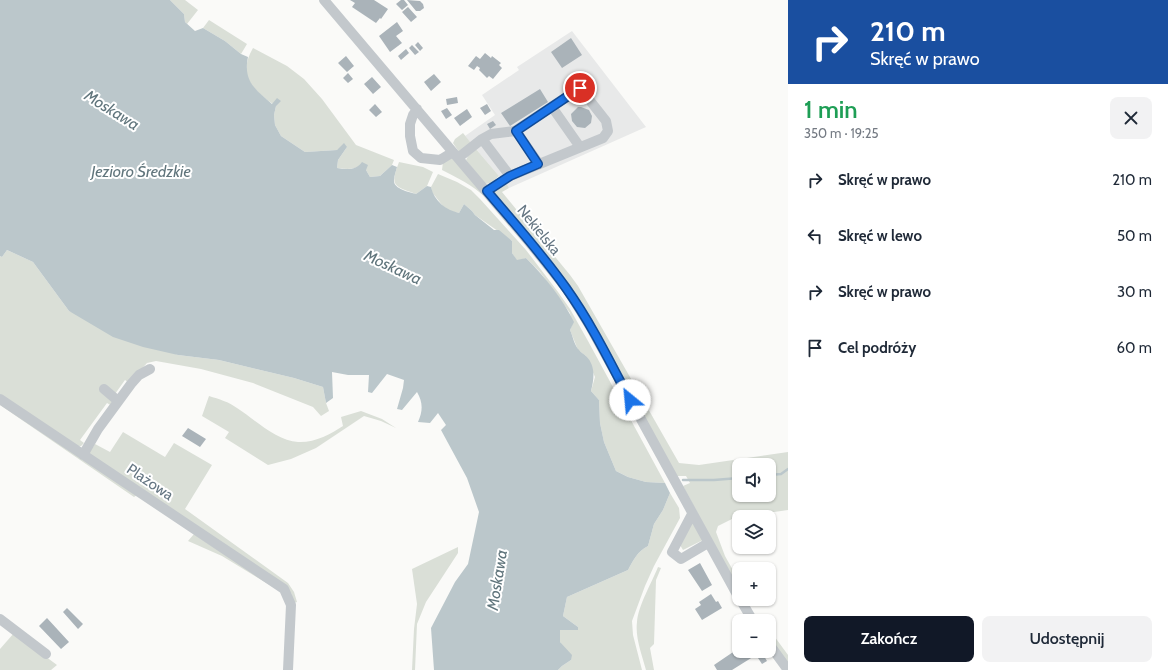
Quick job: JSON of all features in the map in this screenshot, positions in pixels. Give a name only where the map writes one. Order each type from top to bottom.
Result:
[{"type":"street","name":"Nekielska","points":[[324,0],[530,242],[567,289],[591,328],[732,586]]},
{"type":"street","points":[[417,109],[410,124],[410,136],[413,151],[421,158],[440,160],[456,155],[491,134],[516,131],[580,88],[606,121],[608,131],[603,138],[510,176],[487,191]]},
{"type":"street","points":[[552,107],[580,147]]},
{"type":"street","points":[[516,131],[538,164]]},
{"type":"street","points":[[482,139],[510,176]]},
{"type":"street","points":[[83,455],[118,401],[139,375],[150,369]]},
{"type":"street","points":[[104,389],[118,401]]},
{"type":"street","name":"Plażowa","points":[[0,399],[284,589],[291,605],[288,670]]},
{"type":"street","points":[[690,511],[672,552],[682,559],[708,543]]},
{"type":"street","points":[[0,619],[46,654]]},
{"type":"street","points":[[776,654],[788,670]]},
{"type":"shaded area","points":[[170,0],[185,0],[198,10],[187,24],[185,22],[184,14]]},
{"type":"shaded area","points":[[209,20],[247,44],[241,54],[225,41],[203,28]]},
{"type":"shaded area","points":[[572,31],[646,127],[509,188],[465,136],[495,115],[482,95],[519,70],[517,67]]},
{"type":"shaded area","points":[[253,48],[287,66],[304,79],[322,99],[356,145],[394,160],[392,165],[380,176],[370,177],[366,170],[360,166],[351,169],[337,168],[338,160],[347,147],[337,150],[305,152],[281,136],[275,125],[274,115],[276,106],[256,90],[251,84],[247,73],[247,61]]},
{"type":"shaded area","points":[[463,133],[471,143],[459,152],[453,143],[455,139]]},
{"type":"shaded area","points":[[476,149],[499,176],[491,183],[485,184],[466,160],[468,156]]},
{"type":"shaded area","points":[[453,157],[485,197],[470,185],[442,170],[443,162]]},
{"type":"shaded area","points":[[399,162],[423,167],[433,172],[427,186],[416,194],[398,187],[394,181]]},
{"type":"shaded area","points":[[438,174],[471,190],[526,250],[558,292],[570,309],[588,341],[665,483],[646,482],[628,477],[616,471],[604,442],[600,423],[599,400],[591,391],[595,377],[586,356],[578,350],[570,330],[572,325],[570,313],[540,272],[526,258],[517,261],[512,253],[512,241],[475,215],[464,204],[459,213],[449,211],[442,205],[432,192],[431,187]]},
{"type":"shaded area","points":[[506,183],[509,188],[502,192],[578,286],[679,463],[699,465],[732,460],[732,502],[776,502],[776,458],[747,458],[788,452],[788,510],[776,512],[776,510],[732,510],[732,519],[718,526],[716,532],[725,556],[732,568],[732,577],[683,486],[690,483],[686,476],[677,476],[618,370],[495,196],[494,192]]},
{"type":"shaded area","points":[[7,250],[33,262],[69,311],[178,355],[219,360],[294,378],[323,387],[329,411],[321,416],[313,407],[253,383],[201,369],[156,361],[147,363],[129,383],[125,380],[115,394],[112,406],[107,403],[80,440],[84,443],[81,446],[77,446],[0,394],[0,256],[2,257]]},
{"type":"shaded area","points":[[209,396],[231,404],[266,429],[290,441],[304,442],[322,437],[343,426],[341,417],[361,411],[382,419],[396,428],[381,421],[364,416],[316,448],[291,459],[268,465],[225,438],[229,432],[202,416]]},
{"type":"shaded area","points":[[0,403],[137,495],[134,497],[0,405]]},
{"type":"shaded area","points":[[123,432],[165,457],[174,443],[212,465],[185,509],[288,583],[294,592],[297,602],[294,603],[291,593],[88,454],[95,444],[110,452]]},
{"type":"shaded area","points":[[670,493],[679,508],[680,518],[654,566],[632,621],[633,635],[642,670],[558,670],[571,660],[560,642],[559,630],[577,630],[578,627],[563,616],[567,597],[628,570],[638,553],[648,546],[654,524],[663,510]]},
{"type":"shaded area","points":[[692,521],[703,540],[683,550],[680,545]]},
{"type":"shaded area","points":[[194,534],[281,592],[222,556],[188,541]]},
{"type":"shaded area","points":[[458,547],[458,553],[426,602],[417,624],[415,670],[412,670],[417,604],[412,569]]},
{"type":"shaded area","points":[[658,567],[661,568],[656,580],[654,644],[650,648],[654,670],[646,670],[638,640],[637,622],[643,602]]},
{"type":"shaded area","points":[[14,633],[57,665],[51,670],[0,670],[0,649]]},
{"type":"shaded area","points":[[776,639],[788,655],[788,664],[776,646]]},
{"type":"water","name":"Jezioro Średzkie","points":[[0,0],[170,0],[184,14],[185,22],[195,31],[203,28],[225,41],[241,54],[248,57],[247,72],[252,84],[260,94],[272,104],[277,98],[281,101],[276,106],[274,115],[275,125],[281,136],[305,152],[337,150],[344,143],[347,147],[338,160],[337,168],[351,169],[357,167],[362,162],[368,165],[366,170],[370,177],[380,176],[392,165],[397,167],[394,183],[399,188],[416,194],[427,186],[431,187],[435,197],[441,204],[450,210],[459,213],[464,204],[494,230],[499,230],[512,241],[512,253],[517,260],[526,258],[553,288],[570,313],[574,322],[570,330],[577,348],[586,356],[593,368],[593,382],[591,391],[599,400],[600,423],[604,442],[616,471],[628,477],[646,482],[665,483],[670,493],[663,510],[654,524],[648,546],[638,553],[628,570],[567,597],[563,616],[578,627],[578,630],[560,630],[560,642],[572,655],[571,660],[558,670],[434,670],[431,628],[455,582],[468,564],[479,512],[467,478],[441,430],[446,425],[438,413],[430,423],[418,422],[422,407],[417,392],[402,410],[397,409],[404,380],[387,374],[372,393],[368,392],[369,375],[348,375],[332,372],[333,398],[326,403],[323,387],[294,378],[219,360],[178,355],[143,347],[113,337],[69,311],[33,262],[7,250],[2,257],[0,256]]},
{"type":"building","points":[[350,0],[374,0],[388,9],[376,23],[352,7],[355,3]]},
{"type":"building","points":[[401,0],[404,0],[408,5],[402,10],[396,4]]},
{"type":"building","points":[[407,0],[420,1],[424,8],[420,11],[416,11]]},
{"type":"building","points":[[408,7],[417,17],[411,22],[402,12]]},
{"type":"building","points":[[397,22],[403,31],[396,36],[402,43],[390,52],[379,36]]},
{"type":"building","points":[[571,38],[582,55],[562,68],[551,52]]},
{"type":"building","points":[[418,42],[423,48],[420,51],[415,45]]},
{"type":"building","points":[[412,45],[419,52],[415,55],[409,48]]},
{"type":"building","points":[[406,49],[409,53],[401,60],[398,56]]},
{"type":"building","points":[[485,53],[501,63],[499,65],[502,68],[493,79],[489,76],[487,78],[477,66],[474,70],[468,66],[476,56],[480,59]]},
{"type":"building","points":[[346,56],[354,66],[347,72],[338,63]]},
{"type":"building","points":[[348,73],[353,79],[348,83],[343,78]]},
{"type":"building","points":[[434,74],[441,82],[431,91],[424,82]]},
{"type":"building","points":[[372,77],[381,87],[373,94],[364,84]]},
{"type":"building","points":[[540,89],[548,102],[510,126],[501,113]]},
{"type":"building","points":[[457,97],[458,103],[447,105],[446,99]]},
{"type":"building","points":[[375,104],[382,112],[376,117],[369,110]]},
{"type":"building","points":[[487,104],[491,111],[485,115],[480,108]]},
{"type":"building","points":[[578,107],[589,110],[592,116],[591,123],[585,128],[577,127],[572,121],[571,114]]},
{"type":"building","points":[[447,108],[452,115],[446,119],[441,111]]},
{"type":"building","points":[[467,109],[472,117],[460,126],[454,118]]},
{"type":"building","points":[[493,121],[496,125],[490,129],[487,124]]},
{"type":"building","points":[[188,428],[206,439],[200,447],[182,436]]},
{"type":"building","points":[[700,563],[712,585],[702,591],[688,570]]},
{"type":"building","points":[[711,594],[722,608],[702,620],[695,609],[701,605],[699,602]]},
{"type":"building","points":[[67,608],[83,624],[78,629],[63,612]]},
{"type":"building","points":[[47,618],[69,642],[61,649],[39,626]]},
{"type":"building","points":[[732,653],[732,658],[751,658],[732,670],[717,670],[714,665]]},
{"type":"building","points":[[758,658],[765,658],[767,661],[762,664]]},
{"type":"waterway","points":[[776,474],[781,474],[788,469]]},
{"type":"waterway","points":[[683,480],[732,479]]},
{"type":"route","points":[[580,88],[516,131],[538,164],[510,176],[487,191],[567,289],[591,328],[630,400]]},
{"type":"water label","name":"Moskawa","points":[[112,110]]},
{"type":"water label","name":"Moskawa","points":[[393,267]]},
{"type":"water label","name":"Moskawa","points":[[497,580]]}]
